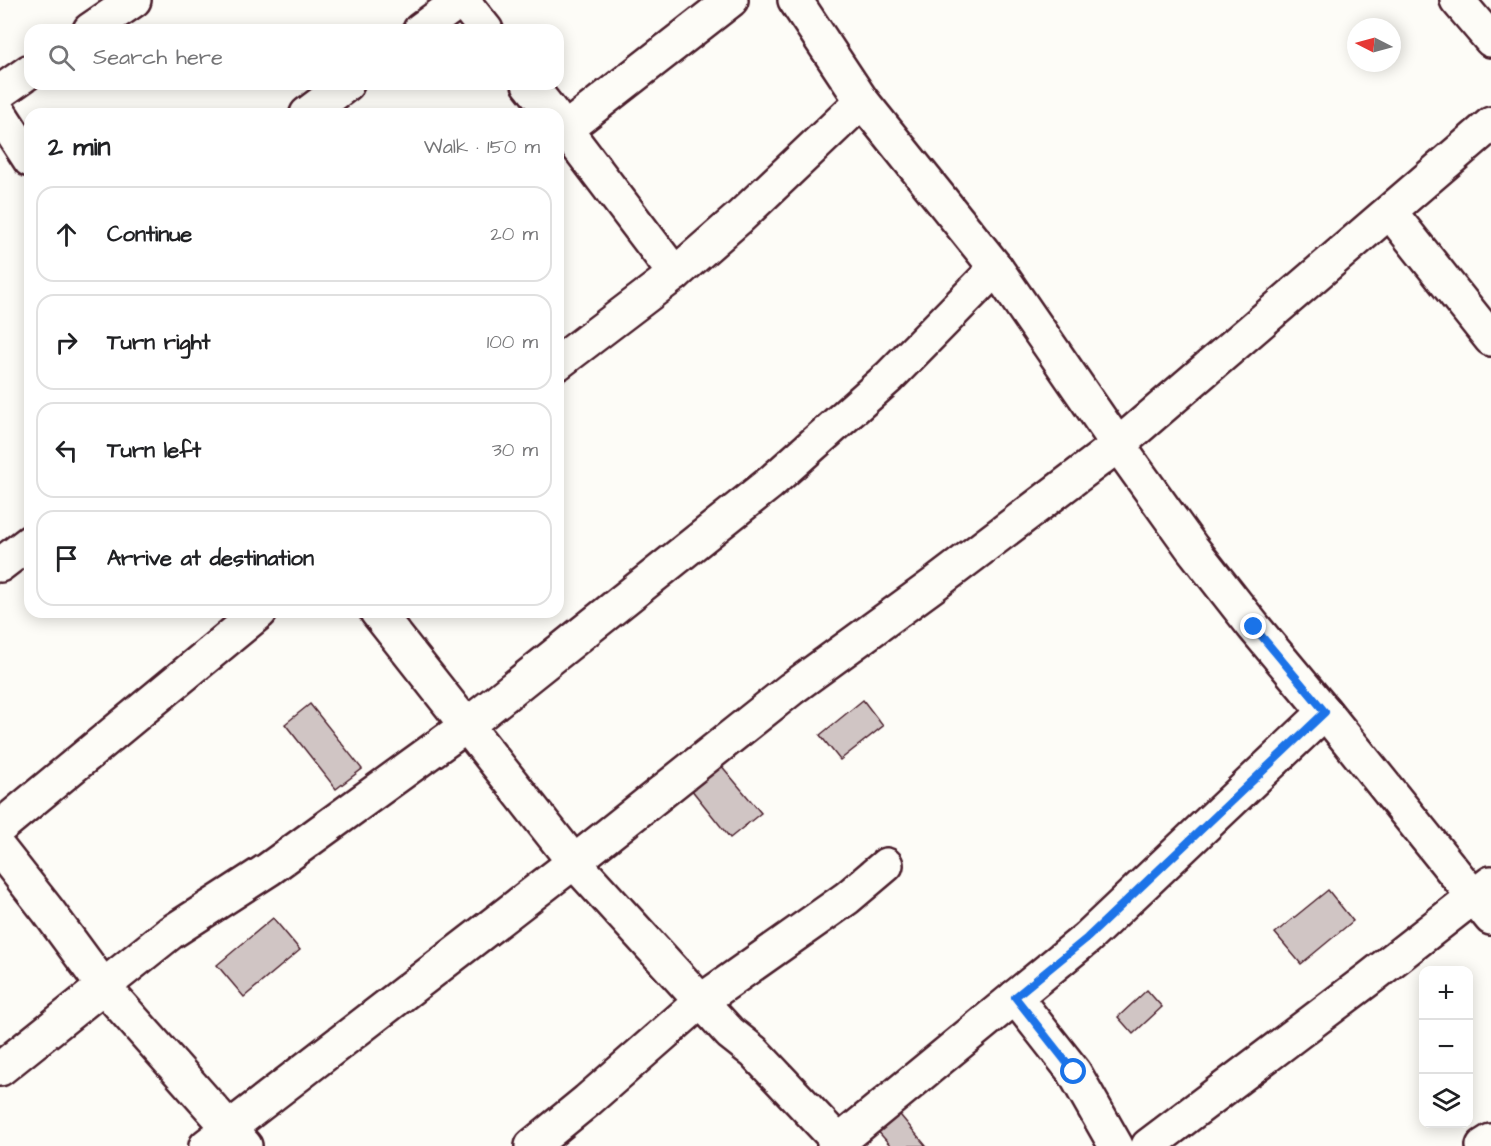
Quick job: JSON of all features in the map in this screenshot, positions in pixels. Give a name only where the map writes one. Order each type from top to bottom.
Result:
[{"type":"street","points":[[99,24],[134,0]]},
{"type":"street","points":[[428,24],[462,0],[481,24]]},
{"type":"street","points":[[564,121],[731,0]]},
{"type":"street","points":[[795,0],[862,100],[996,268],[1118,446],[1199,557],[1325,712],[1486,899],[1148,1146]]},
{"type":"street","points":[[1457,0],[1491,40]]},
{"type":"street","points":[[0,92],[24,76]]},
{"type":"street","points":[[315,108],[339,90]]},
{"type":"street","points":[[533,90],[547,108]]},
{"type":"street","points":[[564,358],[675,274],[740,217],[862,100]]},
{"type":"street","points":[[0,114],[24,151]]},
{"type":"street","points":[[0,850],[104,987],[227,1139],[791,689],[1118,446],[1491,124]]},
{"type":"street","points":[[564,131],[675,274]]},
{"type":"street","points":[[1390,212],[1491,339]]},
{"type":"street","points":[[0,1070],[170,933],[269,869],[466,726],[770,483],[889,377],[996,268]]},
{"type":"street","points":[[0,565],[24,547]]},
{"type":"street","points":[[0,827],[253,618]]},
{"type":"street","points":[[382,618],[574,861],[730,1033],[754,1052],[836,1144],[1087,938],[1325,712]]},
{"type":"street","points":[[536,1145],[701,1001],[847,898],[886,865]]},
{"type":"street","points":[[1015,997],[1074,1072],[1116,1146]]},
{"type":"street","points":[[1483,1146],[1491,1141]]},
{"type":"building","points":[[863,700],[883,726],[840,760],[820,735]]},
{"type":"building","points":[[310,704],[362,769],[336,789],[285,724]]},
{"type":"building","points":[[720,764],[761,813],[730,838],[691,789]]},
{"type":"building","points":[[1328,890],[1353,921],[1301,964],[1275,933]]},
{"type":"building","points":[[273,918],[300,950],[244,997],[217,965]]},
{"type":"building","points":[[1147,990],[1162,1007],[1133,1034],[1118,1017]]},
{"type":"building","points":[[896,1110],[926,1146],[891,1146],[875,1128]]},
{"type":"route","points":[[1074,1072],[1015,997],[1087,938],[1325,712],[1254,627]]}]
